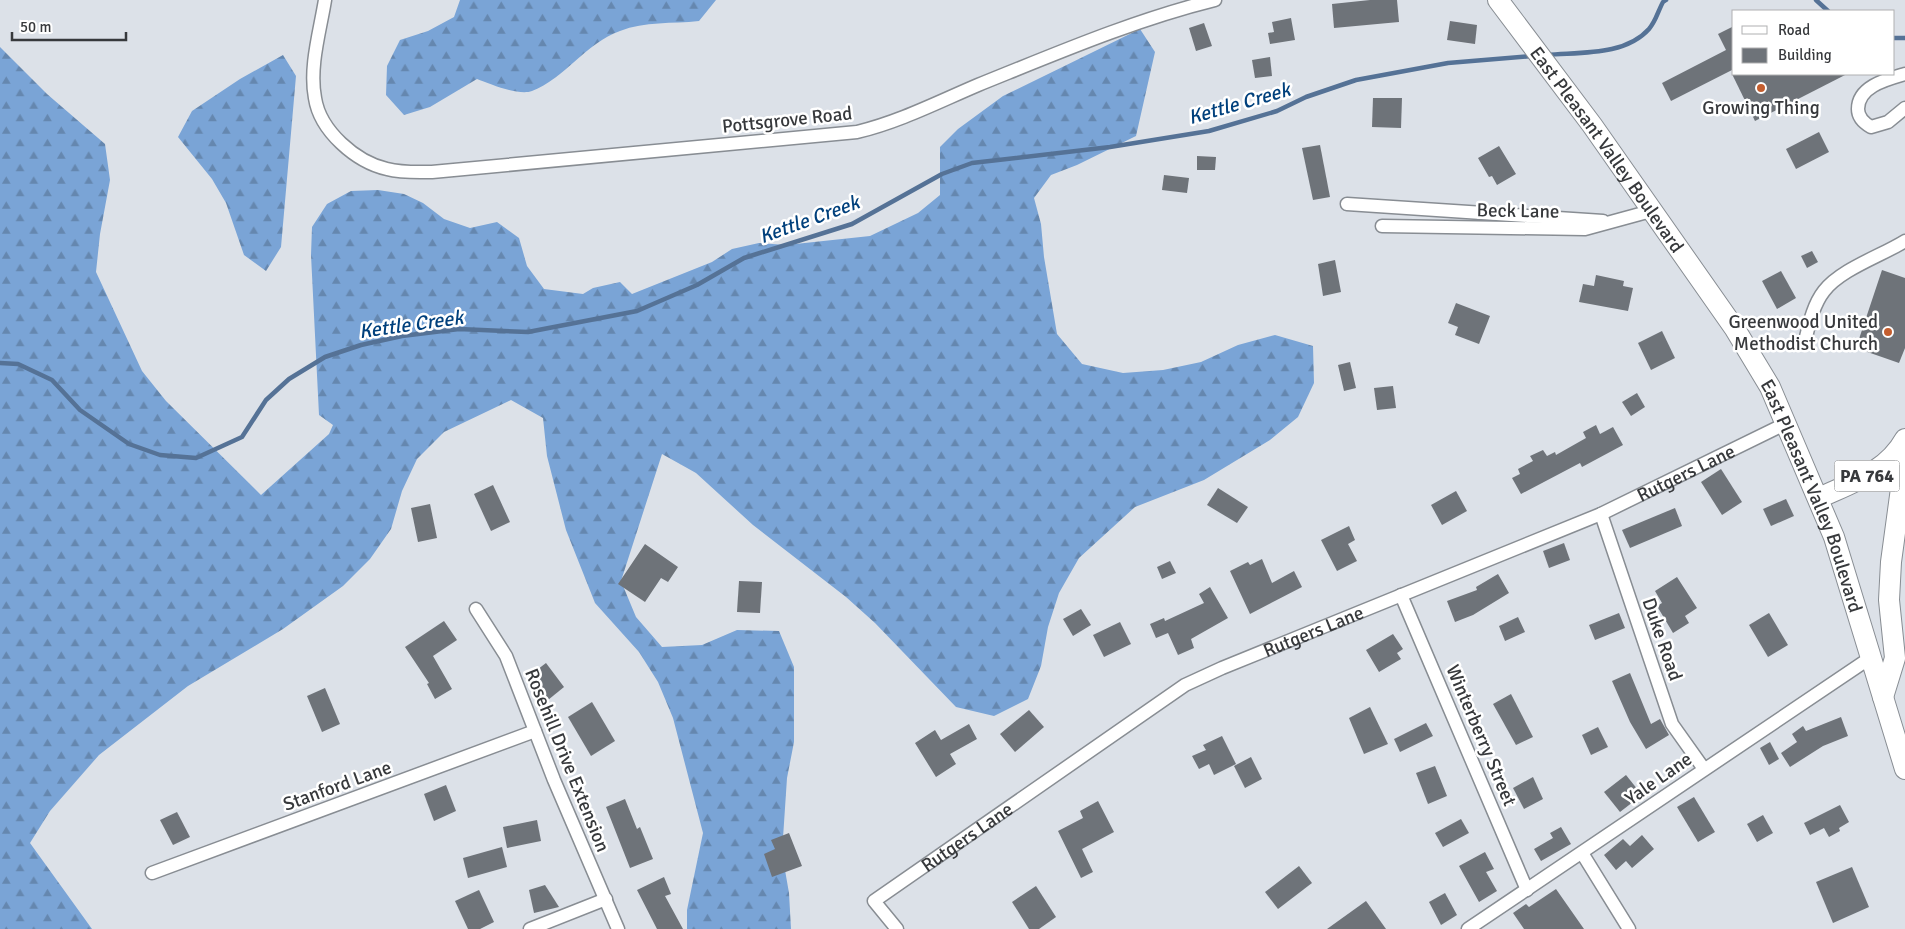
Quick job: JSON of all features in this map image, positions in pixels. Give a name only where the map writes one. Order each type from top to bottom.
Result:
[{"type":"main road","name":"East Pleasant Valley Boulevard","points":[[1498,0],[1592,125],[1735,329],[1770,387],[1818,498],[1843,564],[1905,769]]},
{"type":"main road","name":"PA 764","points":[[1818,498],[1866,476],[1889,461],[1897,453],[1905,439]]},
{"type":"main road","name":"PA 764","points":[[1883,697],[1895,658],[1890,600],[1891,562],[1905,459]]},
{"type":"street","name":"Pottsgrove Road","points":[[325,0],[314,71],[315,99],[324,123],[347,147],[368,163],[405,173],[835,136],[872,128],[904,118],[1037,60],[1167,13],[1214,0]]},
{"type":"street","points":[[1163,0],[1167,13]]},
{"type":"street","points":[[1905,74],[1871,87],[1862,96],[1858,106],[1858,114],[1871,127],[1888,122],[1905,108]]},
{"type":"street","points":[[1347,204],[1613,220]]},
{"type":"street","name":"Beck Lane","points":[[1382,226],[1585,230],[1613,220],[1651,211]]},
{"type":"street","points":[[1805,341],[1815,307],[1823,292],[1833,281],[1905,241]]},
{"type":"street","name":"Rutgers Lane","points":[[898,929],[874,901],[1185,685],[1222,668],[1600,514],[1787,423]]},
{"type":"street","name":"Duke Road","points":[[1600,514],[1672,724],[1704,769]]},
{"type":"street","name":"Winterberry Street","points":[[1401,595],[1527,890]]},
{"type":"street","name":"Rosehill Drive Extension","points":[[476,609],[506,656],[535,731],[618,929]]},
{"type":"street","name":"Yale Lane","points":[[1468,929],[1870,658]]},
{"type":"street","name":"Stanford Lane","points":[[152,873],[535,731]]},
{"type":"street","points":[[1582,853],[1629,929]]},
{"type":"street","points":[[530,929],[606,899]]},
{"type":"green space","points":[[460,0],[716,0],[699,21],[659,23],[620,31],[596,44],[554,78],[532,91],[512,91],[477,79],[430,107],[404,115],[386,95],[387,66],[400,40],[428,31],[454,17]]},
{"type":"green space","points":[[1140,29],[1155,52],[1136,136],[1077,165],[1051,175],[1034,198],[1041,224],[1044,257],[1057,334],[1082,364],[1123,373],[1163,370],[1201,362],[1238,345],[1275,335],[1313,346],[1314,383],[1298,417],[1270,440],[1204,480],[1135,507],[1079,558],[1059,593],[1048,627],[1041,666],[1028,699],[994,716],[956,707],[875,623],[846,597],[753,525],[696,473],[662,454],[621,581],[636,617],[662,647],[702,645],[737,630],[779,631],[794,667],[794,742],[787,778],[782,853],[789,893],[791,929],[687,929],[687,910],[703,833],[673,718],[658,682],[639,652],[595,603],[566,530],[547,456],[543,418],[511,400],[444,432],[417,459],[402,491],[391,529],[370,559],[343,586],[283,629],[188,686],[99,755],[50,811],[30,843],[92,929],[0,929],[0,47],[47,94],[105,144],[110,180],[100,234],[96,272],[142,371],[166,401],[261,495],[329,434],[333,425],[319,415],[311,255],[312,227],[327,204],[351,191],[378,190],[404,194],[423,203],[444,219],[470,228],[497,222],[519,238],[527,266],[544,289],[583,294],[593,288],[620,282],[632,294],[712,262],[732,249],[759,243],[786,245],[870,236],[918,213],[940,195],[940,147],[958,129],[1003,96]]},
{"type":"green space","points":[[283,55],[296,76],[281,247],[266,271],[244,255],[226,203],[212,179],[178,137],[192,111],[240,79]]},
{"type":"building","points":[[1370,0],[1397,0],[1399,22],[1334,28],[1332,4]]},
{"type":"building","points":[[1291,18],[1295,40],[1270,44],[1268,33],[1274,32],[1272,22]]},
{"type":"building","points":[[1450,21],[1477,25],[1475,44],[1447,40]]},
{"type":"building","points":[[1204,23],[1212,46],[1196,51],[1189,28]]},
{"type":"building","points":[[1732,27],[1732,70],[1671,101],[1662,83],[1726,50],[1718,34]]},
{"type":"building","points":[[1270,57],[1272,76],[1255,78],[1252,60]]},
{"type":"building","points":[[1732,75],[1845,75],[1755,121]]},
{"type":"building","points":[[1373,98],[1402,98],[1401,128],[1372,127]]},
{"type":"building","points":[[1819,132],[1829,152],[1796,169],[1786,149]]},
{"type":"building","points":[[1320,145],[1330,197],[1313,200],[1302,148]]},
{"type":"building","points":[[1499,146],[1516,174],[1497,185],[1492,176],[1489,177],[1478,158]]},
{"type":"building","points":[[1197,156],[1216,157],[1215,170],[1197,170]]},
{"type":"building","points":[[1164,175],[1189,178],[1187,193],[1162,190]]},
{"type":"building","points":[[1812,251],[1818,262],[1807,268],[1801,256]]},
{"type":"building","points":[[1335,260],[1341,292],[1323,296],[1318,264]]},
{"type":"building","points":[[1882,270],[1905,278],[1905,348],[1899,363],[1856,348]]},
{"type":"building","points":[[1781,271],[1796,298],[1777,309],[1762,281]]},
{"type":"building","points":[[1596,275],[1624,281],[1623,286],[1633,288],[1628,311],[1579,302],[1583,284],[1594,286]]},
{"type":"building","points":[[1456,303],[1490,316],[1479,344],[1455,335],[1458,327],[1448,323]]},
{"type":"building","points":[[1662,331],[1675,358],[1651,370],[1638,343]]},
{"type":"building","points":[[1350,362],[1356,388],[1344,391],[1338,365]]},
{"type":"building","points":[[1393,386],[1396,408],[1377,410],[1374,388]]},
{"type":"building","points":[[1637,393],[1645,407],[1631,416],[1622,402]]},
{"type":"building","points":[[1596,425],[1600,434],[1613,427],[1623,445],[1582,467],[1580,463],[1521,494],[1512,478],[1520,474],[1518,469],[1533,461],[1530,456],[1543,450],[1547,456],[1555,452],[1556,455],[1586,438],[1583,432]]},
{"type":"building","points":[[1721,469],[1742,502],[1722,515],[1701,482]]},
{"type":"building","points":[[493,485],[510,522],[491,531],[474,494]]},
{"type":"building","points":[[1218,488],[1248,507],[1237,523],[1207,505]]},
{"type":"building","points":[[1456,491],[1467,511],[1442,525],[1431,505]]},
{"type":"building","points":[[1786,499],[1794,516],[1771,526],[1763,509]]},
{"type":"building","points":[[430,504],[437,538],[418,542],[411,508]]},
{"type":"building","points":[[1675,508],[1682,526],[1630,548],[1622,530]]},
{"type":"building","points":[[1349,526],[1355,540],[1348,544],[1357,561],[1337,571],[1321,540]]},
{"type":"building","points":[[1564,543],[1570,560],[1549,568],[1543,551]]},
{"type":"building","points":[[645,544],[678,567],[668,582],[661,578],[645,602],[618,584]]},
{"type":"building","points":[[1262,559],[1272,583],[1294,571],[1302,587],[1250,614],[1230,571],[1248,562],[1250,565]]},
{"type":"building","points":[[1170,561],[1176,573],[1162,579],[1157,567]]},
{"type":"building","points":[[1498,574],[1509,593],[1473,615],[1455,622],[1447,601],[1477,590],[1476,587]]},
{"type":"building","points":[[1677,577],[1697,608],[1685,616],[1689,623],[1673,633],[1657,606],[1662,603],[1655,591]]},
{"type":"building","points":[[739,581],[762,582],[760,613],[737,612]]},
{"type":"building","points":[[1210,587],[1228,618],[1191,639],[1194,648],[1178,655],[1168,633],[1156,638],[1150,624],[1164,618],[1165,621],[1204,603],[1199,594]]},
{"type":"building","points":[[1081,609],[1091,625],[1073,636],[1063,619]]},
{"type":"building","points":[[1619,613],[1625,628],[1595,640],[1589,625]]},
{"type":"building","points":[[1769,613],[1788,645],[1768,657],[1749,625]]},
{"type":"building","points":[[1518,617],[1525,632],[1505,641],[1499,626]]},
{"type":"building","points":[[444,621],[457,640],[433,656],[452,689],[435,699],[427,684],[429,683],[405,647]]},
{"type":"building","points":[[1120,622],[1131,644],[1104,657],[1093,635]]},
{"type":"building","points":[[1393,634],[1403,649],[1397,653],[1401,659],[1379,672],[1366,650]]},
{"type":"building","points":[[546,663],[564,687],[548,700],[529,676]]},
{"type":"building","points":[[1630,673],[1651,724],[1660,719],[1669,735],[1646,749],[1630,722],[1612,681]]},
{"type":"building","points":[[325,688],[340,724],[322,732],[307,696]]},
{"type":"building","points":[[1511,694],[1533,737],[1516,745],[1493,704]]},
{"type":"building","points":[[592,702],[615,741],[591,756],[568,717]]},
{"type":"building","points":[[1370,707],[1388,744],[1364,754],[1349,718]]},
{"type":"building","points":[[1029,710],[1044,727],[1015,752],[1000,734]]},
{"type":"building","points":[[1841,717],[1848,736],[1823,746],[1790,767],[1781,753],[1797,742],[1792,734],[1803,726],[1806,731]]},
{"type":"building","points":[[1426,723],[1433,736],[1400,752],[1394,739]]},
{"type":"building","points":[[969,724],[977,739],[950,754],[956,764],[936,777],[915,743],[935,730],[941,740]]},
{"type":"building","points":[[1598,727],[1608,747],[1591,755],[1582,735]]},
{"type":"building","points":[[1222,736],[1236,764],[1214,775],[1209,764],[1199,769],[1192,756],[1206,750],[1203,745]]},
{"type":"building","points":[[1770,742],[1779,759],[1769,765],[1760,748]]},
{"type":"building","points":[[1251,757],[1262,779],[1245,788],[1234,766]]},
{"type":"building","points":[[1435,766],[1447,796],[1428,804],[1416,773]]},
{"type":"building","points":[[1626,775],[1642,795],[1620,812],[1604,792]]},
{"type":"building","points":[[1533,777],[1543,799],[1524,809],[1513,788]]},
{"type":"building","points":[[446,785],[456,811],[434,821],[424,794]]},
{"type":"building","points":[[1694,797],[1715,832],[1698,842],[1677,807]]},
{"type":"building","points":[[625,799],[637,829],[640,827],[653,859],[630,868],[606,807]]},
{"type":"building","points":[[1098,801],[1114,832],[1082,849],[1093,872],[1081,878],[1058,831],[1083,818],[1080,811]]},
{"type":"building","points":[[1840,805],[1849,822],[1839,828],[1840,831],[1829,837],[1824,828],[1810,835],[1804,823]]},
{"type":"building","points":[[177,812],[190,837],[173,845],[160,820]]},
{"type":"building","points":[[1763,815],[1773,833],[1757,842],[1747,824]]},
{"type":"building","points":[[1461,819],[1469,833],[1443,847],[1435,833]]},
{"type":"building","points":[[537,820],[541,841],[507,848],[503,827]]},
{"type":"building","points":[[1561,827],[1571,844],[1541,861],[1534,849],[1553,838],[1550,833]]},
{"type":"building","points":[[789,833],[802,866],[772,877],[764,854],[775,849],[771,840]]},
{"type":"building","points":[[1642,835],[1654,849],[1632,868],[1626,861],[1616,870],[1604,855],[1623,839],[1630,846]]},
{"type":"building","points":[[502,847],[507,867],[468,878],[463,858]]},
{"type":"building","points":[[1485,852],[1494,869],[1486,872],[1497,891],[1479,902],[1459,866]]},
{"type":"building","points":[[1299,866],[1312,883],[1278,909],[1265,892]]},
{"type":"building","points":[[1852,867],[1869,907],[1833,923],[1816,882]]},
{"type":"building","points":[[664,877],[671,894],[665,896],[683,929],[657,929],[637,890]]},
{"type":"building","points":[[545,885],[559,907],[534,913],[529,890]]},
{"type":"building","points":[[1036,886],[1056,917],[1039,929],[1029,929],[1012,902]]},
{"type":"building","points":[[1556,889],[1584,929],[1524,929],[1513,913],[1526,904],[1529,907]]},
{"type":"building","points":[[479,890],[494,922],[480,929],[468,929],[455,901]]},
{"type":"building","points":[[1445,893],[1457,915],[1441,925],[1429,902]]},
{"type":"building","points":[[1366,901],[1386,929],[1327,929]]},
{"type":"waterway","name":"Kettle Creek","points":[[1547,55],[1587,53],[1628,44],[1639,38],[1649,29],[1663,2],[1666,0]]},
{"type":"waterway","name":"Kettle Creek","points":[[1816,0],[1827,10]]},
{"type":"waterway","name":"Kettle Creek","points":[[1895,38],[1905,38]]},
{"type":"waterway","name":"Kettle Creek","points":[[0,363],[18,364],[52,380],[80,410],[129,444],[160,455],[196,458],[242,437],[266,400],[289,379],[325,357],[361,345],[402,336],[459,329],[528,332],[637,311],[697,285],[744,258],[852,224],[942,174],[972,163],[1110,147],[1209,131],[1277,111],[1306,97],[1356,80],[1448,63],[1532,56]]},
{"type":"place","name":"Growing Thing","points":[[1761,88]]},
{"type":"place","name":"Greenwood United Methodist Church","points":[[1888,332]]}]
